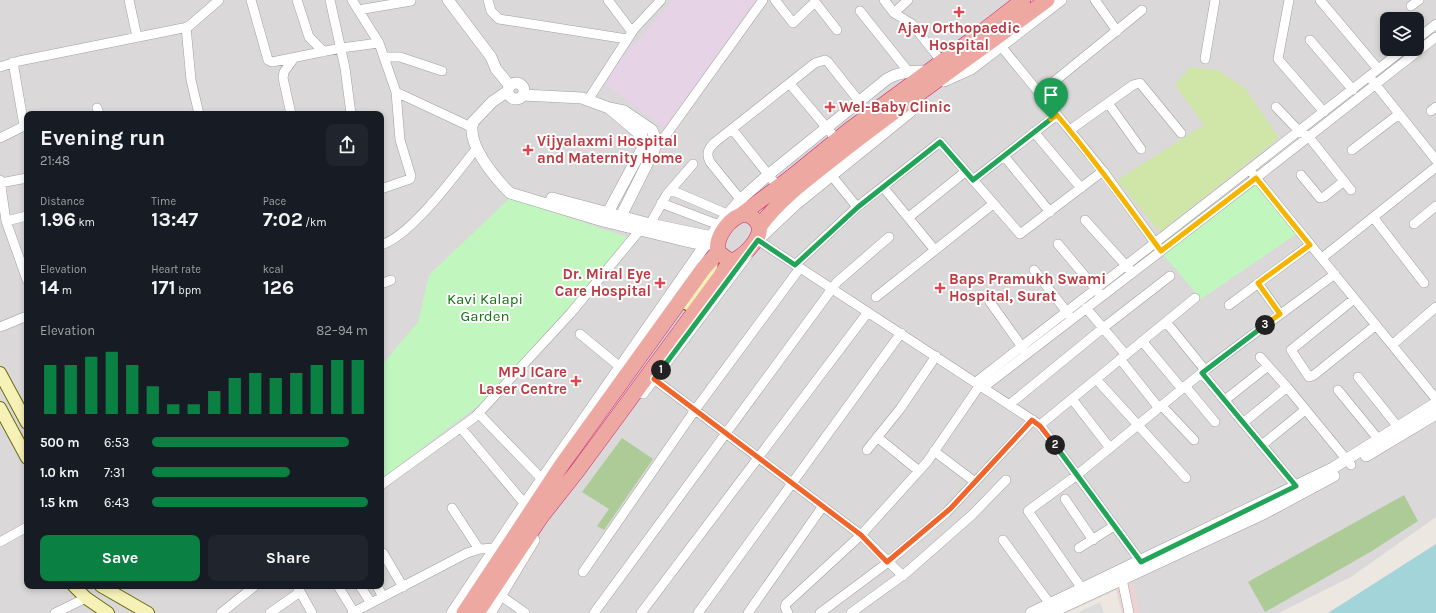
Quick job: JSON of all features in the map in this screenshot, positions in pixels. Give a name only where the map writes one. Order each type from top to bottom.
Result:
[{"type":"highway","points":[[477,613],[532,511],[578,470],[729,262],[741,258],[779,202],[837,140],[1023,0]]},
{"type":"highway","points":[[464,613],[563,463],[739,209],[786,196],[828,171],[912,99],[1047,0]]},
{"type":"highway","points":[[739,209],[752,217],[758,235]]},
{"type":"highway","points":[[715,243],[729,262]]},
{"type":"main road","points":[[0,373],[24,417]]},
{"type":"main road","points":[[1,411],[24,453]]},
{"type":"main road","points":[[77,589],[86,598],[108,613]]},
{"type":"main road","points":[[106,589],[148,613]]},
{"type":"street","points":[[129,0],[138,37]]},
{"type":"street","points":[[0,63],[13,62],[186,27],[209,4],[219,0]]},
{"type":"street","points":[[251,0],[268,60],[275,63],[341,48],[379,43]]},
{"type":"street","points":[[297,0],[309,37],[324,52]]},
{"type":"street","points":[[330,0],[341,48],[351,111]]},
{"type":"street","points":[[352,0],[379,43],[396,92],[400,140],[411,176],[410,179],[384,189]]},
{"type":"street","points":[[358,10],[412,0]]},
{"type":"street","points":[[448,0],[491,57],[496,69],[510,89]]},
{"type":"street","points":[[488,0],[491,11],[499,19],[630,35]]},
{"type":"street","points":[[608,0],[630,35]]},
{"type":"street","points":[[588,100],[630,35],[661,0]]},
{"type":"street","points":[[654,149],[666,135],[763,0]]},
{"type":"street","points":[[775,0],[793,23],[815,2],[837,30]]},
{"type":"street","points":[[739,209],[768,175],[887,79],[896,74],[936,66],[912,24],[894,13],[884,0]]},
{"type":"street","points":[[894,13],[908,0]]},
{"type":"street","points":[[926,89],[971,69],[1000,45],[1062,0]]},
{"type":"street","points":[[1095,0],[1116,31]]},
{"type":"street","points":[[1205,59],[1215,0]]},
{"type":"street","points":[[1289,0],[1278,59],[1324,112]]},
{"type":"street","points":[[1320,0],[1378,69]]},
{"type":"street","points":[[1411,6],[1419,0]]},
{"type":"street","points":[[1040,93],[1142,10]]},
{"type":"street","points":[[860,11],[908,72]]},
{"type":"street","points":[[1424,33],[1436,24]]},
{"type":"street","points":[[186,27],[191,80],[197,111]]},
{"type":"street","points":[[788,613],[785,607],[786,604],[861,535],[919,471],[980,385],[1130,270],[1161,251],[1436,36]]},
{"type":"street","points":[[1310,40],[1353,90]]},
{"type":"street","points":[[1000,45],[1103,171],[1161,251]]},
{"type":"street","points":[[384,58],[400,56],[442,70]]},
{"type":"street","points":[[1130,270],[1155,243],[1298,130],[1353,90],[1395,56]]},
{"type":"street","points":[[290,111],[283,75],[294,58]]},
{"type":"street","points":[[739,209],[708,158],[708,151],[732,129],[815,63],[824,60],[870,115]]},
{"type":"street","points":[[0,67],[13,62]]},
{"type":"street","points":[[0,138],[24,126],[13,62]]},
{"type":"street","points":[[1369,77],[1436,160]]},
{"type":"street","points":[[1070,130],[1133,85],[1140,83],[1181,133]]},
{"type":"street","points":[[618,221],[654,149],[656,141],[652,130],[624,112],[588,100],[568,96],[523,95],[523,87],[519,84],[492,102],[473,122],[471,126],[476,149],[502,186],[513,194],[618,221],[715,243]]},
{"type":"street","points":[[790,84],[837,140]]},
{"type":"street","points":[[396,92],[471,126]]},
{"type":"street","points":[[1108,103],[1141,149]]},
{"type":"street","points":[[1276,106],[1298,130],[1308,137],[1351,190]]},
{"type":"street","points":[[606,217],[643,147],[644,141],[642,136],[609,108]]},
{"type":"street","points":[[1352,150],[1399,114]]},
{"type":"street","points":[[973,180],[1057,115]]},
{"type":"street","points":[[732,129],[786,196]]},
{"type":"street","points":[[1034,132],[1081,188]]},
{"type":"street","points":[[583,572],[695,410],[798,266],[858,207],[940,142],[992,204],[1020,234],[1103,171]]},
{"type":"street","points":[[384,244],[391,241],[427,209],[476,149]]},
{"type":"street","points":[[1004,156],[1050,212]]},
{"type":"street","points":[[384,483],[479,414],[570,314],[645,227],[661,203],[693,164]]},
{"type":"street","points":[[1322,258],[1436,167]]},
{"type":"street","points":[[1249,170],[1436,399]]},
{"type":"street","points":[[828,171],[858,207]]},
{"type":"street","points":[[908,217],[965,172]]},
{"type":"street","points":[[1300,175],[1320,198],[1324,197],[1344,181]]},
{"type":"street","points":[[0,183],[24,179]]},
{"type":"street","points":[[0,180],[2,207],[24,272]]},
{"type":"street","points":[[884,186],[934,249]]},
{"type":"street","points":[[671,190],[739,209]]},
{"type":"street","points":[[661,203],[715,243]]},
{"type":"street","points":[[876,297],[992,204]]},
{"type":"street","points":[[1414,224],[1436,206]]},
{"type":"street","points":[[6,221],[24,217]]},
{"type":"street","points":[[1373,217],[1424,283]]},
{"type":"street","points":[[1085,220],[1130,270]]},
{"type":"street","points":[[490,613],[546,519],[654,379],[758,235],[798,266],[1010,404],[1036,423],[1077,475],[1143,565]]},
{"type":"street","points":[[594,613],[832,288],[889,237]]},
{"type":"street","points":[[452,613],[496,548],[532,511],[542,479],[620,367],[715,243]]},
{"type":"street","points":[[1058,244],[1099,293]]},
{"type":"street","points":[[1229,305],[1310,245]]},
{"type":"street","points":[[1034,270],[1069,316]]},
{"type":"street","points":[[1085,592],[1028,511],[1077,475],[1183,387],[1335,274]]},
{"type":"street","points":[[1010,404],[1103,328],[1170,276]]},
{"type":"street","points":[[384,283],[391,280]]},
{"type":"street","points":[[1258,283],[1280,314]]},
{"type":"street","points":[[1069,316],[1086,308],[1099,293]]},
{"type":"street","points":[[820,613],[887,562],[946,513],[975,482],[1036,423],[1072,399],[1195,298]]},
{"type":"street","points":[[1354,299],[1292,348],[1291,352],[1309,377],[1314,375],[1375,326]]},
{"type":"street","points":[[990,302],[1024,350]]},
{"type":"street","points":[[1086,308],[1103,328],[1160,406],[1194,440]]},
{"type":"street","points":[[641,613],[868,312]]},
{"type":"street","points":[[1392,345],[1434,312]]},
{"type":"street","points":[[0,326],[24,317]]},
{"type":"street","points":[[1166,322],[1224,400],[1299,490]]},
{"type":"street","points":[[698,613],[901,333]]},
{"type":"street","points":[[580,334],[620,367]]},
{"type":"street","points":[[1142,341],[1215,422]]},
{"type":"street","points":[[866,450],[900,409],[936,356]]},
{"type":"street","points":[[1260,357],[1287,387],[1349,463]]},
{"type":"street","points":[[1224,400],[1268,366]]},
{"type":"street","points":[[1358,377],[1398,427]]},
{"type":"street","points":[[654,379],[861,535],[903,576]]},
{"type":"street","points":[[1096,379],[1139,424],[1186,478]]},
{"type":"street","points":[[1243,423],[1287,387]]},
{"type":"street","points":[[1338,390],[1379,440]]},
{"type":"street","points":[[1072,399],[1110,448]]},
{"type":"street","points":[[1349,463],[1379,440],[1436,403]]},
{"type":"street","points":[[1262,445],[1305,410]]},
{"type":"street","points":[[479,414],[542,479]]},
{"type":"street","points":[[1031,613],[1052,609],[1243,518],[1299,490],[1436,414]]},
{"type":"street","points":[[461,428],[532,511]]},
{"type":"street","points":[[877,437],[919,471]]},
{"type":"street","points":[[934,451],[975,482]]},
{"type":"street","points":[[851,613],[903,576],[972,515],[1006,480]]},
{"type":"street","points":[[1065,499],[1093,540]]},
{"type":"street","points":[[748,613],[823,506]]},
{"type":"street","points":[[452,508],[479,549]]},
{"type":"street","points":[[1079,548],[1114,526]]},
{"type":"street","points":[[0,542],[24,529]]},
{"type":"street","points":[[1003,540],[1052,609]]},
{"type":"street","points":[[340,589],[353,612],[467,553],[479,549],[496,548]]},
{"type":"street","points":[[384,555],[403,586]]},
{"type":"street","points":[[1085,592],[1122,579],[1143,565]]},
{"type":"street","points":[[1122,579],[1129,613]]},
{"type":"street","points":[[228,611],[250,589]]},
{"type":"street","points":[[270,613],[299,589],[312,613]]},
{"type":"street","points":[[362,589],[371,603]]},
{"type":"street","points":[[379,589],[383,597]]},
{"type":"street","points":[[500,595],[525,613]]},
{"type":"street","points":[[55,613],[86,598]]},
{"type":"shaded area","points":[[0,0],[1436,0],[1436,517],[1351,577],[1279,613],[1139,613],[1133,582],[1066,613],[0,613]]},
{"type":"shaded area","points":[[674,0],[756,0],[664,128],[600,81]]},
{"type":"shaded area","points":[[1133,582],[1139,613],[1122,613],[1116,589]]},
{"type":"shaded area","points":[[1100,602],[1104,613],[1077,613]]},
{"type":"green space","points":[[1190,67],[1218,70],[1245,88],[1279,138],[1160,232],[1117,180],[1204,125],[1175,85]]},
{"type":"green space","points":[[1256,181],[1298,233],[1201,299],[1162,253]]},
{"type":"green space","name":"Kavi Kalapi Garden","points":[[510,198],[630,238],[488,398],[384,477],[384,362],[418,322],[429,275]]},
{"type":"green space","points":[[622,438],[653,459],[604,530],[597,526],[609,509],[582,492]]},
{"type":"green space","points":[[1404,495],[1418,521],[1372,551],[1265,612],[1248,582]]},
{"type":"water","points":[[1436,544],[1436,613],[1328,613]]},
{"type":"place","name":"Ajay Orthopaedic Hospital","points":[[959,12]]},
{"type":"place","name":"Wel-Baby Clinic","points":[[830,107]]},
{"type":"place","name":"Vijyalaxmi Hospital and Maternity Home","points":[[528,150]]},
{"type":"place","name":"Dr. Miral Eye Care Hospital","points":[[660,283]]},
{"type":"place","name":"Baps Pramukh Swami Hospital, Surat","points":[[940,288]]},
{"type":"place","name":"MPJ ICare Laser Centre","points":[[576,381]]},
{"type":"route","points":[[1057,115],[1070,130],[1103,171],[1161,251],[1256,178],[1310,245],[1258,283],[1280,314],[1202,373],[1296,486],[1141,562],[1040,426],[1032,420],[951,508],[887,562],[861,535],[654,379],[758,240],[795,265],[858,207],[940,142],[973,180],[1051,119],[1057,115]]}]
